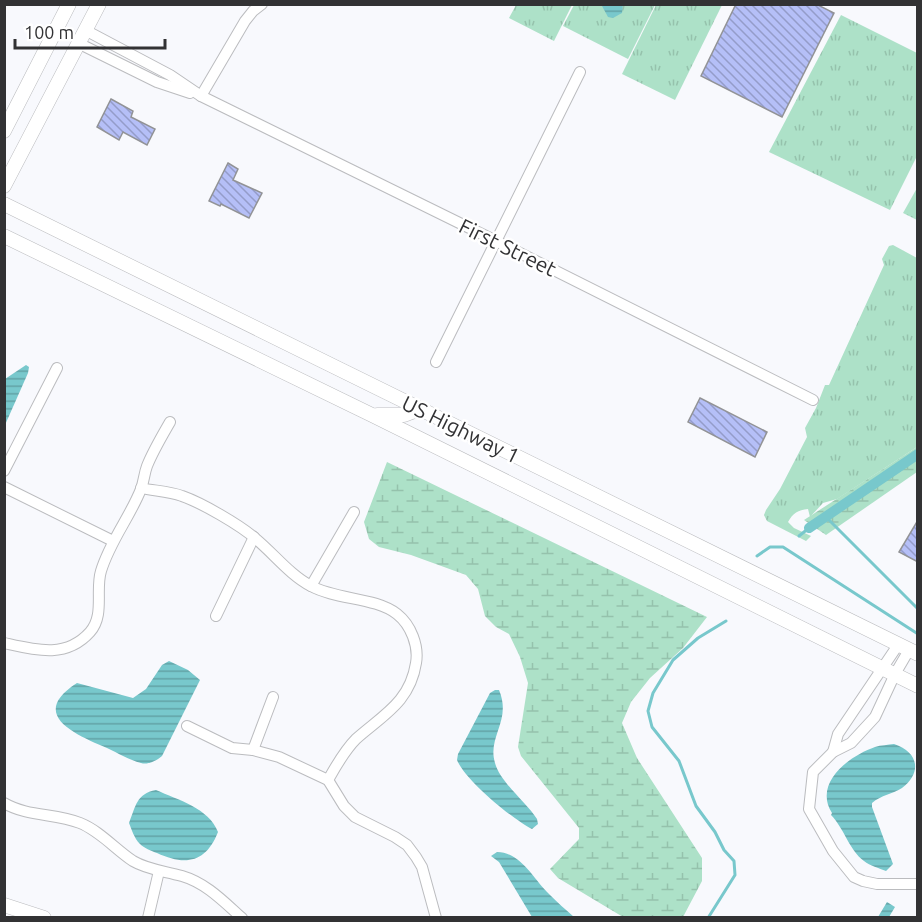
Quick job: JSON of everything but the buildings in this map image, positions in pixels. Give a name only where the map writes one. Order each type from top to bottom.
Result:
[{"type":"main road","points":[[4,131],[69,4]]},
{"type":"main road","points":[[4,186],[99,4]]},
{"type":"main road","name":"US Highway 1","points":[[4,204],[908,650]]},
{"type":"main road","name":"US Highway 1","points":[[4,236],[372,414],[918,686]]},
{"type":"main road","points":[[372,414],[404,415],[420,409]]},
{"type":"main road","points":[[4,905],[44,918]]},
{"type":"street","points":[[201,96],[245,21],[262,4]]},
{"type":"street","name":"First Street","points":[[85,30],[170,75],[201,96],[813,400]]},
{"type":"street","name":"First Street","points":[[78,43],[157,82],[201,96]]},
{"type":"street","points":[[436,362],[580,72]]},
{"type":"street","points":[[4,471],[57,368]]},
{"type":"street","points":[[4,643],[37,651],[57,651],[72,645],[90,632],[98,610],[100,573],[113,541],[141,488],[147,467],[170,422]]},
{"type":"street","points":[[4,487],[113,541]]},
{"type":"street","points":[[141,488],[181,495],[254,537],[311,586],[338,597],[379,605],[397,614],[410,629],[417,647],[416,663],[402,700],[344,753],[328,780]]},
{"type":"street","points":[[311,586],[354,512]]},
{"type":"street","points":[[216,616],[254,537]]},
{"type":"street","points":[[833,752],[838,734],[908,650]]},
{"type":"street","points":[[889,671],[875,717],[851,743],[833,752],[813,772],[809,809],[833,851],[854,877],[863,881],[892,885],[918,884]]},
{"type":"street","points":[[254,750],[273,697]]},
{"type":"street","points":[[187,726],[231,748],[254,750],[279,757],[328,780],[344,806],[355,817],[395,837],[416,857],[422,867],[436,918]]},
{"type":"street","points":[[4,803],[25,813],[63,818],[80,823],[96,832],[135,862],[204,885],[242,918]]},
{"type":"street","points":[[148,918],[159,871]]},
{"type":"green space","points":[[516,4],[572,5],[554,41],[509,18]]},
{"type":"green space","points":[[574,5],[655,5],[628,59],[563,26]]},
{"type":"green space","points":[[656,5],[722,5],[675,100],[622,74]]},
{"type":"green space","points":[[841,15],[917,53],[917,156],[890,210],[769,152]]},
{"type":"green space","points":[[917,188],[917,220],[903,213]]},
{"type":"green space","points":[[893,245],[917,258],[917,447],[837,499],[823,503],[810,517],[808,509],[794,514],[788,522],[794,528],[811,536],[806,541],[767,521],[764,515],[807,437],[805,428],[825,385],[829,385],[884,265],[882,259],[889,246]]},
{"type":"green space","points":[[917,447],[917,472],[826,535],[804,520]]},
{"type":"green space","points":[[387,462],[707,617],[683,648],[650,678],[631,702],[622,723],[637,758],[702,858],[702,881],[683,917],[623,917],[558,878],[550,869],[579,839],[579,828],[521,756],[518,747],[528,683],[520,657],[509,634],[496,627],[485,616],[478,589],[466,575],[411,555],[379,547],[369,539],[364,522]]},
{"type":"water","points":[[623,4],[622,13],[613,18],[608,17],[602,6]]},
{"type":"water","points":[[26,365],[29,367],[28,373],[5,425],[5,379]]},
{"type":"water","points":[[169,661],[188,670],[200,680],[162,756],[155,761],[137,762],[95,743],[71,730],[62,723],[57,714],[56,705],[63,694],[77,683],[133,698],[146,689],[162,665]]},
{"type":"water","points":[[499,690],[503,711],[494,745],[495,763],[508,785],[537,819],[538,824],[532,829],[490,798],[469,778],[457,760],[490,693]]},
{"type":"water","points":[[894,744],[909,752],[915,763],[915,770],[913,776],[902,788],[872,803],[893,864],[886,871],[866,863],[854,851],[831,815],[827,802],[827,791],[830,781],[845,764],[865,751]]},
{"type":"water","points":[[156,790],[192,806],[214,824],[218,832],[201,856],[194,859],[177,860],[148,849],[136,839],[129,823],[135,806],[144,794]]},
{"type":"water","points":[[497,852],[506,853],[520,862],[574,917],[532,917],[499,862],[491,856]]},
{"type":"water","points":[[887,902],[895,907],[889,917],[878,917]]},
{"type":"waterway","points":[[809,528],[918,454]]},
{"type":"waterway","points":[[826,517],[918,609]]},
{"type":"waterway","points":[[799,536],[809,528]]},
{"type":"waterway","points":[[757,556],[770,547],[783,547],[918,634]]},
{"type":"waterway","points":[[708,918],[735,875],[734,861],[724,850],[715,832],[696,806],[679,761],[652,727],[648,711],[653,693],[673,660],[698,638],[726,621]]}]
